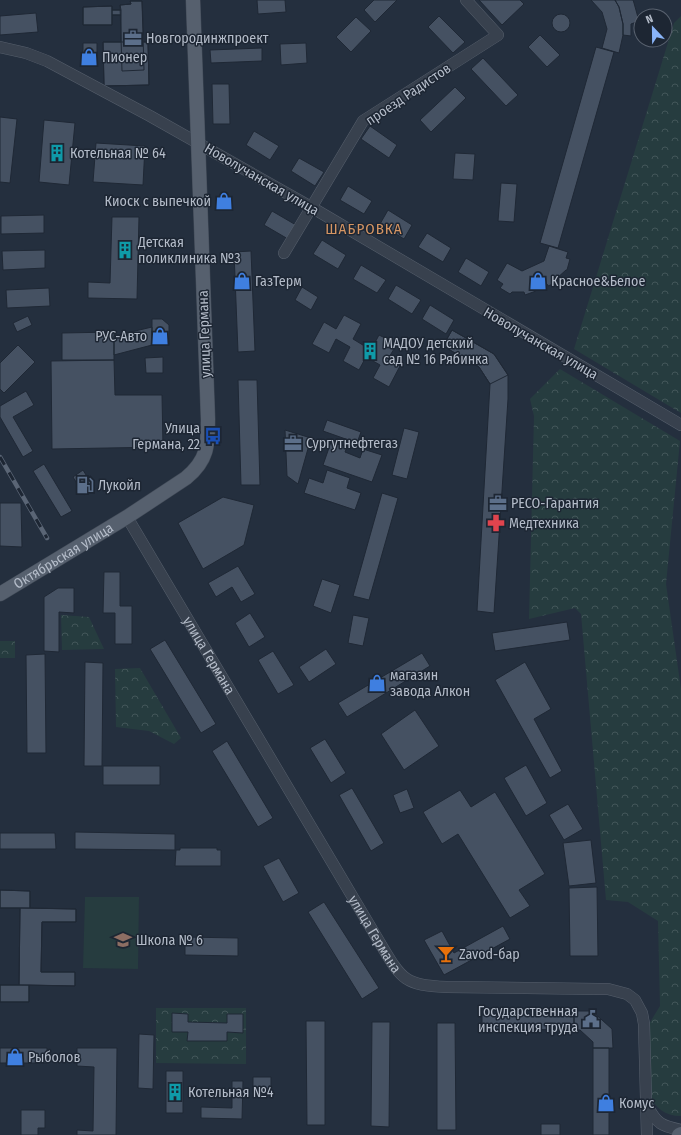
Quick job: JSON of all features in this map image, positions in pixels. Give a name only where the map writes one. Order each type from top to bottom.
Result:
[{"type":"main road","name":"улица Германа","points":[[127,517],[191,474],[199,465],[207,449],[208,419],[193,0]]},
{"type":"main road","name":"Октябрьская улица","points":[[0,594],[127,517]]},
{"type":"street","name":"проезд Радистов","points":[[284,253],[363,122],[498,35],[466,0]]},
{"type":"street","name":"Новолучанская улица","points":[[0,47],[26,53],[47,62],[198,142],[681,425]]},
{"type":"street","name":"улица Германа","points":[[127,517],[376,937],[399,972],[409,980],[424,986],[608,989],[632,996],[638,1004],[644,1024],[647,1104]]},
{"type":"street","points":[[647,1104],[655,1119],[660,1124],[669,1128],[681,1130]]},
{"type":"street","points":[[647,1104],[647,1135]]},
{"type":"green space","points":[[681,16],[681,413],[574,349],[666,48],[673,48],[674,23]]},
{"type":"green space","points":[[560,369],[680,441],[666,584],[681,689],[681,1116],[665,1113],[654,1103],[649,1094],[649,1024],[660,1006],[658,921],[628,902],[606,900],[581,614],[575,608],[529,619],[534,416],[530,399]]},
{"type":"green space","points":[[61,615],[89,617],[104,649],[62,650]]},
{"type":"green space","points":[[0,641],[15,641],[15,658],[0,658]]},
{"type":"green space","points":[[140,668],[181,738],[174,744],[149,731],[116,727],[115,669]]},
{"type":"green space","points":[[85,897],[139,897],[138,969],[83,968]]},
{"type":"green space","points":[[156,1008],[246,1008],[246,1064],[156,1063]]},
{"type":"building","points":[[257,0],[285,0],[286,12],[258,14]]},
{"type":"building","points":[[374,0],[397,0],[375,22],[364,10]]},
{"type":"building","points":[[479,0],[520,0],[524,4],[502,25]]},
{"type":"building","points":[[591,0],[615,0],[619,7],[623,24],[623,35],[619,53],[602,48],[607,29],[602,12]]},
{"type":"building","points":[[615,0],[633,0],[635,8],[633,8],[631,36],[623,35],[623,24],[619,7]]},
{"type":"building","points":[[130,1],[142,1],[144,70],[122,71],[120,5],[131,4]]},
{"type":"building","points":[[130,1],[142,1],[144,42],[148,42],[149,85],[104,86],[103,42],[121,42],[121,15],[112,15],[112,25],[83,25],[83,7],[112,6],[112,10],[121,10],[120,5],[131,4]]},
{"type":"building","points":[[112,6],[112,25],[83,25],[83,7]]},
{"type":"building","points":[[112,10],[121,10],[121,15],[112,15]]},
{"type":"building","points":[[36,13],[38,32],[0,35],[0,16]]},
{"type":"building","points":[[561,14],[567,17],[570,23],[567,29],[561,32],[555,29],[552,23],[555,17]]},
{"type":"building","points":[[439,16],[465,42],[453,53],[428,27]]},
{"type":"building","points":[[356,17],[371,31],[351,52],[336,37]]},
{"type":"building","points":[[540,35],[560,55],[547,67],[528,47]]},
{"type":"building","points":[[103,42],[148,42],[149,85],[104,86]]},
{"type":"building","points":[[83,43],[97,43],[97,65],[83,65]]},
{"type":"building","points":[[306,43],[307,63],[281,65],[280,44]]},
{"type":"building","points":[[596,47],[614,52],[558,248],[540,243]]},
{"type":"building","points":[[262,48],[262,61],[211,63],[210,50]]},
{"type":"building","points":[[483,58],[518,95],[506,106],[471,69]]},
{"type":"building","points":[[212,84],[229,84],[230,124],[213,124]]},
{"type":"building","points":[[455,87],[466,98],[431,132],[420,120]]},
{"type":"building","points":[[0,117],[17,119],[10,183],[0,182]]},
{"type":"building","name":"Котельная № 64","points":[[44,120],[75,123],[69,185],[39,182]]},
{"type":"building","points":[[370,126],[397,145],[389,158],[361,139]]},
{"type":"building","points":[[254,131],[279,146],[270,160],[246,145]]},
{"type":"building","points":[[96,143],[145,146],[143,185],[93,182]]},
{"type":"building","points":[[455,153],[475,154],[473,180],[453,179]]},
{"type":"building","points":[[299,158],[324,172],[315,186],[291,171]]},
{"type":"building","points":[[501,183],[517,184],[514,222],[498,221]]},
{"type":"building","points":[[348,186],[372,201],[364,214],[340,200]]},
{"type":"building","points":[[388,210],[412,225],[404,239],[380,224]]},
{"type":"building","points":[[272,211],[296,225],[288,239],[264,225]]},
{"type":"building","points":[[44,215],[44,233],[1,234],[1,216]]},
{"type":"building","name":"Детская поликлиника №3","points":[[112,217],[139,217],[137,299],[88,298],[88,282],[110,283]]},
{"type":"building","points":[[427,233],[451,248],[443,262],[418,247]]},
{"type":"building","points":[[322,240],[346,255],[338,269],[313,254]]},
{"type":"building","points":[[549,246],[568,252],[566,258],[570,259],[567,270],[556,279],[558,282],[548,286],[547,284],[535,289],[536,291],[525,295],[524,292],[512,292],[510,294],[500,288],[503,284],[497,280],[507,263],[522,271],[544,261]]},
{"type":"building","points":[[45,250],[45,268],[3,270],[2,251]]},
{"type":"building","points":[[251,251],[255,351],[238,352],[234,252]]},
{"type":"building","points":[[466,258],[489,272],[481,286],[458,272]]},
{"type":"building","points":[[361,265],[386,280],[377,293],[353,279]]},
{"type":"building","points":[[396,285],[421,300],[412,314],[388,299]]},
{"type":"building","points":[[302,287],[318,297],[311,310],[295,300]]},
{"type":"building","points":[[49,288],[50,306],[7,308],[6,290]]},
{"type":"building","points":[[430,305],[454,320],[446,334],[422,319]]},
{"type":"building","name":"МАДОУ детский сад № 16 Рябинка","points":[[344,315],[361,324],[353,339],[371,350],[379,335],[397,344],[388,359],[400,366],[389,387],[373,378],[380,365],[366,357],[359,370],[343,361],[350,347],[336,339],[329,353],[312,344],[324,322],[336,329]]},
{"type":"building","points":[[28,316],[32,325],[17,332],[13,323]]},
{"type":"building","name":"РУС-Авто","points":[[152,319],[162,319],[169,325],[169,345],[152,345]]},
{"type":"building","points":[[152,327],[152,345],[114,355],[114,336]]},
{"type":"building","points":[[452,330],[494,354],[508,375],[508,399],[494,613],[477,611],[490,384],[479,367],[443,346]]},
{"type":"building","points":[[452,330],[494,354],[508,375],[490,384],[479,367],[443,346]]},
{"type":"building","points":[[114,332],[114,360],[62,360],[62,333]]},
{"type":"building","points":[[18,345],[35,362],[4,393],[0,389],[0,363]]},
{"type":"building","points":[[163,357],[163,373],[146,373],[145,358]]},
{"type":"building","points":[[114,360],[115,395],[162,395],[163,447],[52,449],[51,361]]},
{"type":"building","points":[[238,380],[257,380],[260,485],[241,485]]},
{"type":"building","points":[[26,391],[34,405],[13,417],[33,451],[23,457],[0,417],[0,406]]},
{"type":"building","points":[[327,420],[361,432],[357,443],[323,431]]},
{"type":"building","points":[[404,428],[419,432],[407,479],[392,475]]},
{"type":"building","points":[[285,430],[311,438],[298,484],[287,476]]},
{"type":"building","points":[[331,442],[347,447],[345,452],[360,458],[363,449],[382,455],[372,482],[323,465]]},
{"type":"building","points":[[44,464],[72,511],[61,517],[33,471]]},
{"type":"building","points":[[83,470],[94,488],[84,495],[73,477]]},
{"type":"building","points":[[327,470],[350,478],[347,488],[361,493],[355,510],[304,493],[309,478],[323,483]]},
{"type":"building","points":[[382,493],[398,498],[369,600],[353,596]]},
{"type":"building","points":[[223,497],[254,505],[244,545],[203,569],[178,523]]},
{"type":"building","points":[[0,503],[21,503],[22,547],[0,546]]},
{"type":"building","points":[[238,566],[255,594],[241,602],[232,587],[216,597],[208,583]]},
{"type":"building","points":[[104,572],[120,572],[120,606],[132,606],[132,644],[115,644],[115,613],[103,613]]},
{"type":"building","points":[[322,579],[340,585],[331,613],[313,606]]},
{"type":"building","points":[[58,588],[74,588],[74,613],[59,612],[59,652],[44,651],[44,597]]},
{"type":"building","points":[[250,613],[265,637],[249,647],[235,623]]},
{"type":"building","points":[[353,615],[369,618],[363,646],[348,643]]},
{"type":"building","points":[[567,622],[570,640],[495,651],[492,633]]},
{"type":"building","points":[[165,640],[216,724],[201,733],[150,649]]},
{"type":"building","points":[[326,649],[336,664],[309,682],[299,667]]},
{"type":"building","points":[[273,651],[294,685],[278,694],[258,660]]},
{"type":"building","points":[[422,653],[430,666],[347,717],[338,703]]},
{"type":"building","points":[[45,654],[46,753],[27,753],[26,655]]},
{"type":"building","points":[[85,662],[103,663],[102,766],[84,766]]},
{"type":"building","points":[[525,662],[551,709],[534,719],[562,771],[550,778],[495,680]]},
{"type":"building","points":[[415,710],[439,746],[404,770],[381,734]]},
{"type":"building","points":[[325,739],[346,773],[331,783],[310,748]]},
{"type":"building","points":[[227,741],[273,818],[258,827],[212,751]]},
{"type":"building","points":[[526,765],[547,803],[526,816],[504,778]]},
{"type":"building","points":[[103,766],[160,766],[160,785],[103,785]]},
{"type":"building","points":[[352,788],[384,843],[371,851],[339,795]]},
{"type":"building","points":[[407,789],[414,808],[400,813],[393,795]]},
{"type":"building","points":[[460,790],[471,807],[495,792],[545,874],[519,890],[530,906],[510,918],[458,834],[442,844],[423,812]]},
{"type":"building","points":[[568,804],[583,829],[564,840],[549,815]]},
{"type":"building","points":[[75,832],[175,834],[175,850],[75,849]]},
{"type":"building","points":[[0,833],[55,833],[56,849],[0,849]]},
{"type":"building","points":[[591,840],[596,883],[569,886],[563,843]]},
{"type":"building","points":[[180,848],[217,848],[217,850],[221,850],[221,866],[175,866],[176,850],[180,850]]},
{"type":"building","points":[[279,858],[299,893],[283,902],[263,866]]},
{"type":"building","points":[[597,887],[598,956],[570,956],[569,888]]},
{"type":"building","points":[[0,890],[30,891],[30,908],[76,909],[76,922],[42,922],[41,972],[75,972],[75,986],[29,985],[29,1002],[0,1002],[0,985],[19,985],[20,908],[0,908]]},
{"type":"building","points":[[0,890],[30,891],[30,908],[0,908]]},
{"type":"building","points":[[324,902],[379,988],[362,999],[308,912]]},
{"type":"building","points":[[20,908],[76,909],[76,922],[42,922],[41,972],[75,972],[75,986],[19,985]]},
{"type":"building","points":[[503,926],[510,939],[444,975],[424,940],[442,931],[454,953]]},
{"type":"building","points":[[185,937],[238,938],[238,956],[185,955]]},
{"type":"building","points":[[0,985],[29,985],[29,1002],[0,1002]]},
{"type":"building","points":[[574,1011],[592,1011],[612,1029],[613,1048],[593,1048],[593,1042],[580,1030],[574,1030]]},
{"type":"building","points":[[172,1013],[188,1014],[188,1022],[227,1023],[227,1014],[243,1014],[243,1033],[227,1032],[227,1041],[187,1041],[188,1032],[172,1032]]},
{"type":"building","points":[[482,1015],[574,1015],[574,1030],[482,1029]]},
{"type":"building","points":[[306,1021],[325,1021],[325,1125],[307,1125]]},
{"type":"building","points":[[372,1022],[390,1022],[389,1127],[371,1126]]},
{"type":"building","points":[[437,1023],[455,1023],[456,1130],[437,1130]]},
{"type":"building","points":[[139,1034],[154,1035],[153,1089],[138,1088]]},
{"type":"building","points":[[0,1048],[47,1048],[47,1063],[0,1063]]},
{"type":"building","points":[[77,1048],[117,1048],[116,1135],[77,1135],[77,1130],[93,1131],[94,1067],[77,1066]]},
{"type":"building","points":[[593,1048],[609,1048],[609,1135],[593,1135]]},
{"type":"building","name":"Котельная №4","points":[[166,1071],[183,1071],[183,1113],[166,1113]]},
{"type":"building","points":[[253,1077],[271,1077],[271,1092],[253,1092]]},
{"type":"building","points":[[232,1081],[243,1081],[242,1119],[201,1118],[201,1107],[232,1108]]},
{"type":"building","points":[[21,1110],[45,1110],[45,1128],[38,1128],[38,1135],[21,1135]]},
{"type":"building","points":[[541,1124],[560,1124],[560,1135],[541,1135]]},
{"type":"railway","points":[[0,457],[47,538]]},
{"type":"place","name":"Новгородинжпроект","points":[[133,38]]},
{"type":"place","name":"Пионер","points":[[89,57]]},
{"type":"place","name":"Котельная № 64","points":[[57,153]]},
{"type":"place","name":"Киоск с выпечкой","points":[[224,201]]},
{"type":"place","name":"Детская поликлиника №3","points":[[125,250]]},
{"type":"place","name":"ГазТерм","points":[[242,281]]},
{"type":"place","name":"Красное&Белое","points":[[538,281]]},
{"type":"place","name":"РУС-Авто","points":[[160,336]]},
{"type":"place","name":"МАДОУ детский сад № 16 Рябинка","points":[[370,351]]},
{"type":"place","name":"Улица Германа, 22","points":[[213,436]]},
{"type":"place","name":"Сургутнефтегаз","points":[[293,443]]},
{"type":"place","name":"Лукойл","points":[[85,485]]},
{"type":"place","name":"РЕСО-Гарантия","points":[[498,503]]},
{"type":"place","name":"Медтехника","points":[[496,523]]},
{"type":"place","name":"магазин завода Алкон","points":[[377,683]]},
{"type":"place","name":"Школа № 6","points":[[123,940]]},
{"type":"place","name":"Zavod-бар","points":[[446,954]]},
{"type":"place","name":"Государственная инспекция труда","points":[[591,1019]]},
{"type":"place","name":"Рыболов","points":[[15,1057]]},
{"type":"place","name":"Котельная №4","points":[[175,1092]]},
{"type":"place","name":"Комус","points":[[606,1103]]},
{"type":"district","name":"ШАБРОВКА","points":[[364,229]]}]
